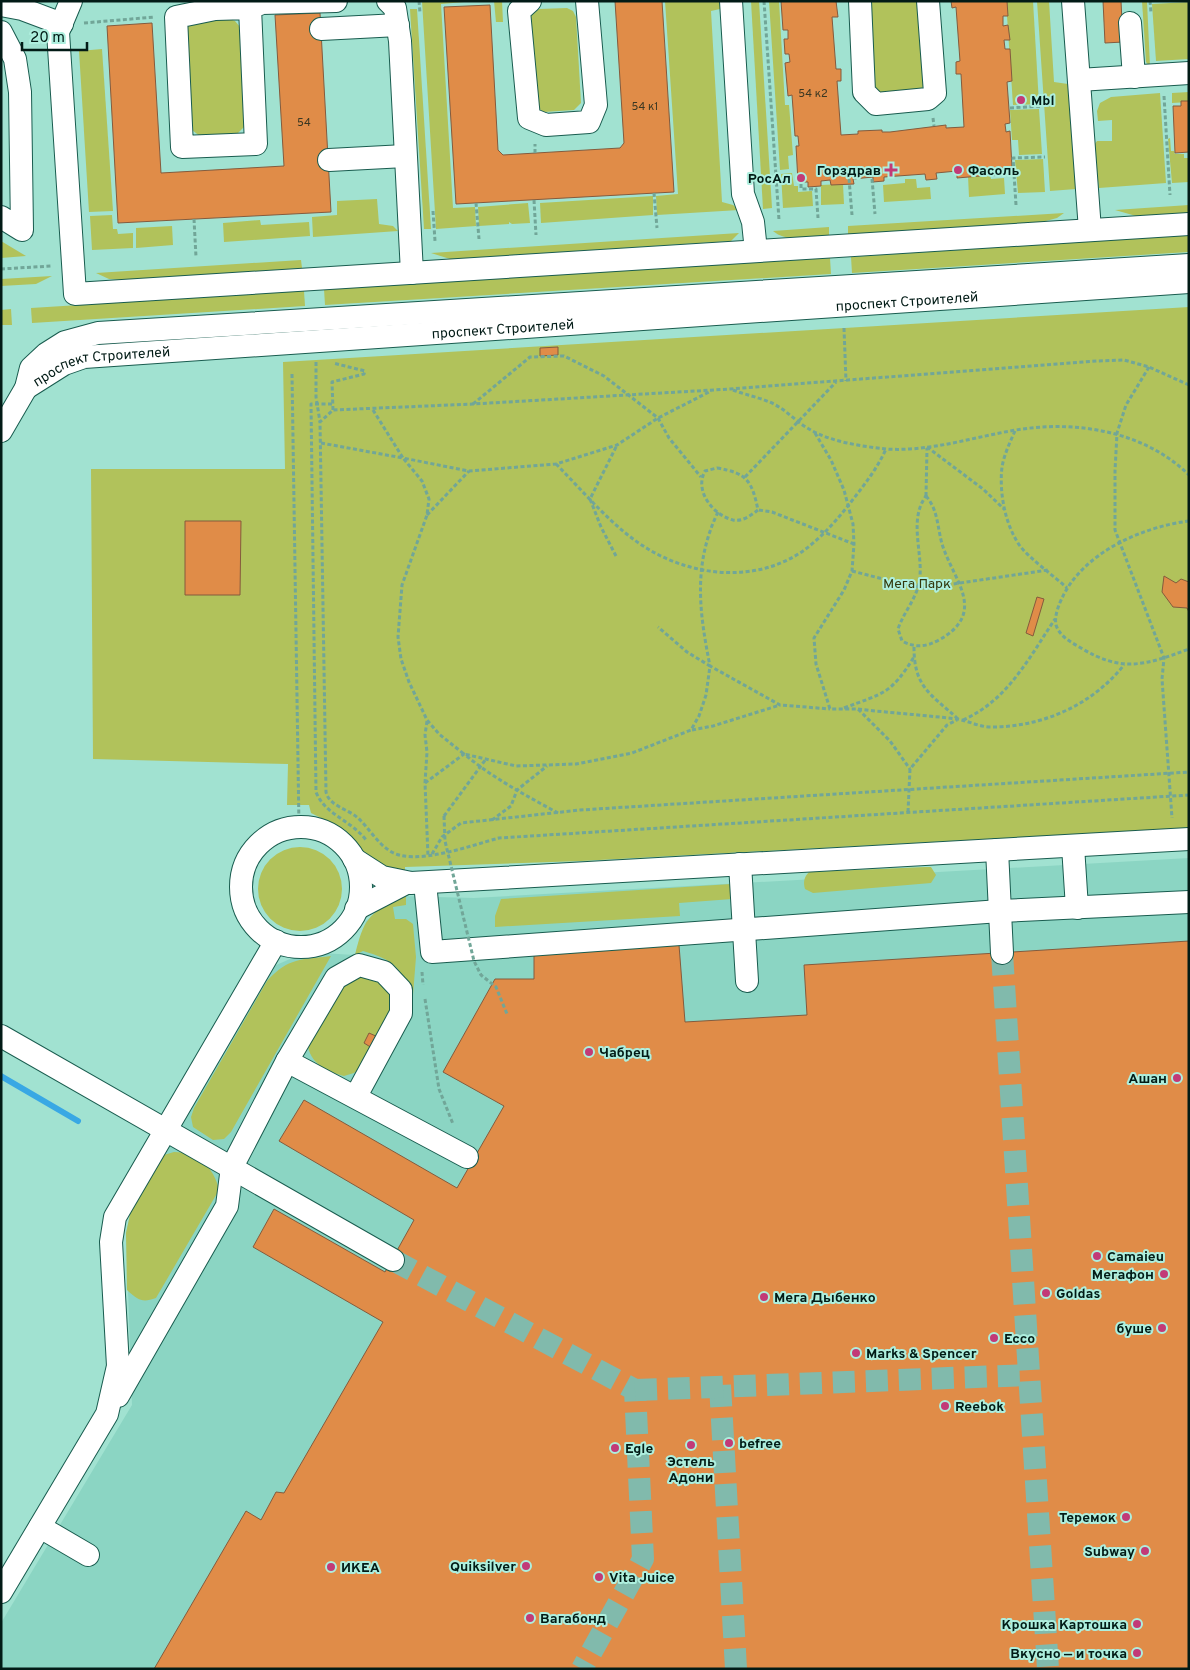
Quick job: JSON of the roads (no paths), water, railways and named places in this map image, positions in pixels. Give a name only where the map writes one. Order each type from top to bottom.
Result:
[{"type":"street","points":[[71,1],[58,32],[75,294],[1189,224]]},
{"type":"street","points":[[250,8],[256,144],[182,147],[176,17],[215,9],[250,8],[262,3],[336,1]]},
{"type":"street","points":[[388,1],[395,8],[398,25],[412,273]]},
{"type":"street","points":[[530,1],[520,11],[529,118],[546,125],[589,122],[596,105],[587,1]]},
{"type":"street","points":[[731,1],[743,194],[753,222],[756,251]]},
{"type":"street","points":[[860,1],[864,92],[876,104],[928,99],[935,93],[928,1]]},
{"type":"street","points":[[1073,1],[1090,230]]},
{"type":"street","points":[[4,12],[62,24]]},
{"type":"street","points":[[1130,22],[1134,76]]},
{"type":"street","points":[[322,29],[398,25]]},
{"type":"street","points":[[1,32],[15,59],[20,92],[22,230],[1,217]]},
{"type":"street","points":[[1079,80],[1189,73]]},
{"type":"street","points":[[329,160],[405,156]]},
{"type":"street","name":"проспект Строителей","points":[[26,388],[31,368],[46,354],[65,342],[98,333],[1189,266]]},
{"type":"street","name":"проспект Строителей","points":[[26,388],[64,364],[84,357],[1189,282]]},
{"type":"street","points":[[1,431],[26,388]]},
{"type":"street","points":[[362,852],[360,899],[356,909],[343,929],[323,942],[299,946],[276,941],[260,930],[248,914],[243,901],[242,875],[253,851],[262,841],[285,829],[299,827],[315,829],[331,835],[344,845],[362,852],[382,877],[415,883],[1189,839]]},
{"type":"street","points":[[1073,846],[1076,908]]},
{"type":"street","points":[[997,850],[1002,953]]},
{"type":"street","points":[[740,864],[748,981]]},
{"type":"street","points":[[356,909],[415,883]]},
{"type":"street","points":[[415,883],[432,952],[1000,912],[1189,902]]},
{"type":"street","points":[[107,1414],[118,1366],[112,1250],[115,1217],[164,1130],[276,941]]},
{"type":"street","points":[[1,1592],[107,1414],[227,1206],[232,1167],[288,1061],[336,978],[359,965],[384,972],[401,990],[401,1013],[356,1096]]},
{"type":"street","points":[[1,1036],[393,1260]]},
{"type":"street","points":[[288,1061],[467,1157]]},
{"type":"street","points":[[40,1527],[88,1555]]},
{"type":"waterway","points":[[1,1076],[78,1121]]},
{"type":"tunnel","points":[[1002,953],[1048,1669]]},
{"type":"tunnel","points":[[393,1260],[635,1390],[643,1559],[582,1669]]},
{"type":"tunnel","points":[[635,1390],[1029,1375]]},
{"type":"tunnel","points":[[720,1385],[736,1669]]},
{"type":"place","name":"Mbl","points":[[1021,100]]},
{"type":"place","name":"Горздрав","points":[[891,170]]},
{"type":"place","name":"Фасоль","points":[[958,170]]},
{"type":"place","name":"РосАл","points":[[801,178]]},
{"type":"place","name":"Чабрец","points":[[589,1052]]},
{"type":"place","name":"Ашан","points":[[1177,1078]]},
{"type":"place","name":"Camaieu","points":[[1097,1256]]},
{"type":"place","name":"Мегафон","points":[[1164,1274]]},
{"type":"place","name":"Goldas","points":[[1046,1293]]},
{"type":"place","name":"Мега Дыбенко","points":[[764,1297]]},
{"type":"place","name":"буше","points":[[1162,1328]]},
{"type":"place","name":"Ecco","points":[[994,1338]]},
{"type":"place","name":"Marks & Spencer","points":[[856,1353]]},
{"type":"place","name":"Reebok","points":[[945,1406]]},
{"type":"place","name":"befree","points":[[729,1443]]},
{"type":"place","name":"Эстель Адони","points":[[691,1445]]},
{"type":"place","name":"Egle","points":[[615,1448]]},
{"type":"place","name":"Теремок","points":[[1126,1517]]},
{"type":"place","name":"Subway","points":[[1145,1551]]},
{"type":"place","name":"Quiksilver","points":[[526,1566]]},
{"type":"place","name":"ИКЕА","points":[[331,1567]]},
{"type":"place","name":"Vita Juice","points":[[599,1577]]},
{"type":"place","name":"Вагабонд","points":[[530,1618]]},
{"type":"place","name":"Крошка Картошка","points":[[1137,1624]]},
{"type":"place","name":"Вкусно — и точка","points":[[1137,1653]]},
{"type":"park label","name":"Мега Парк","points":[[917,583]]}]
